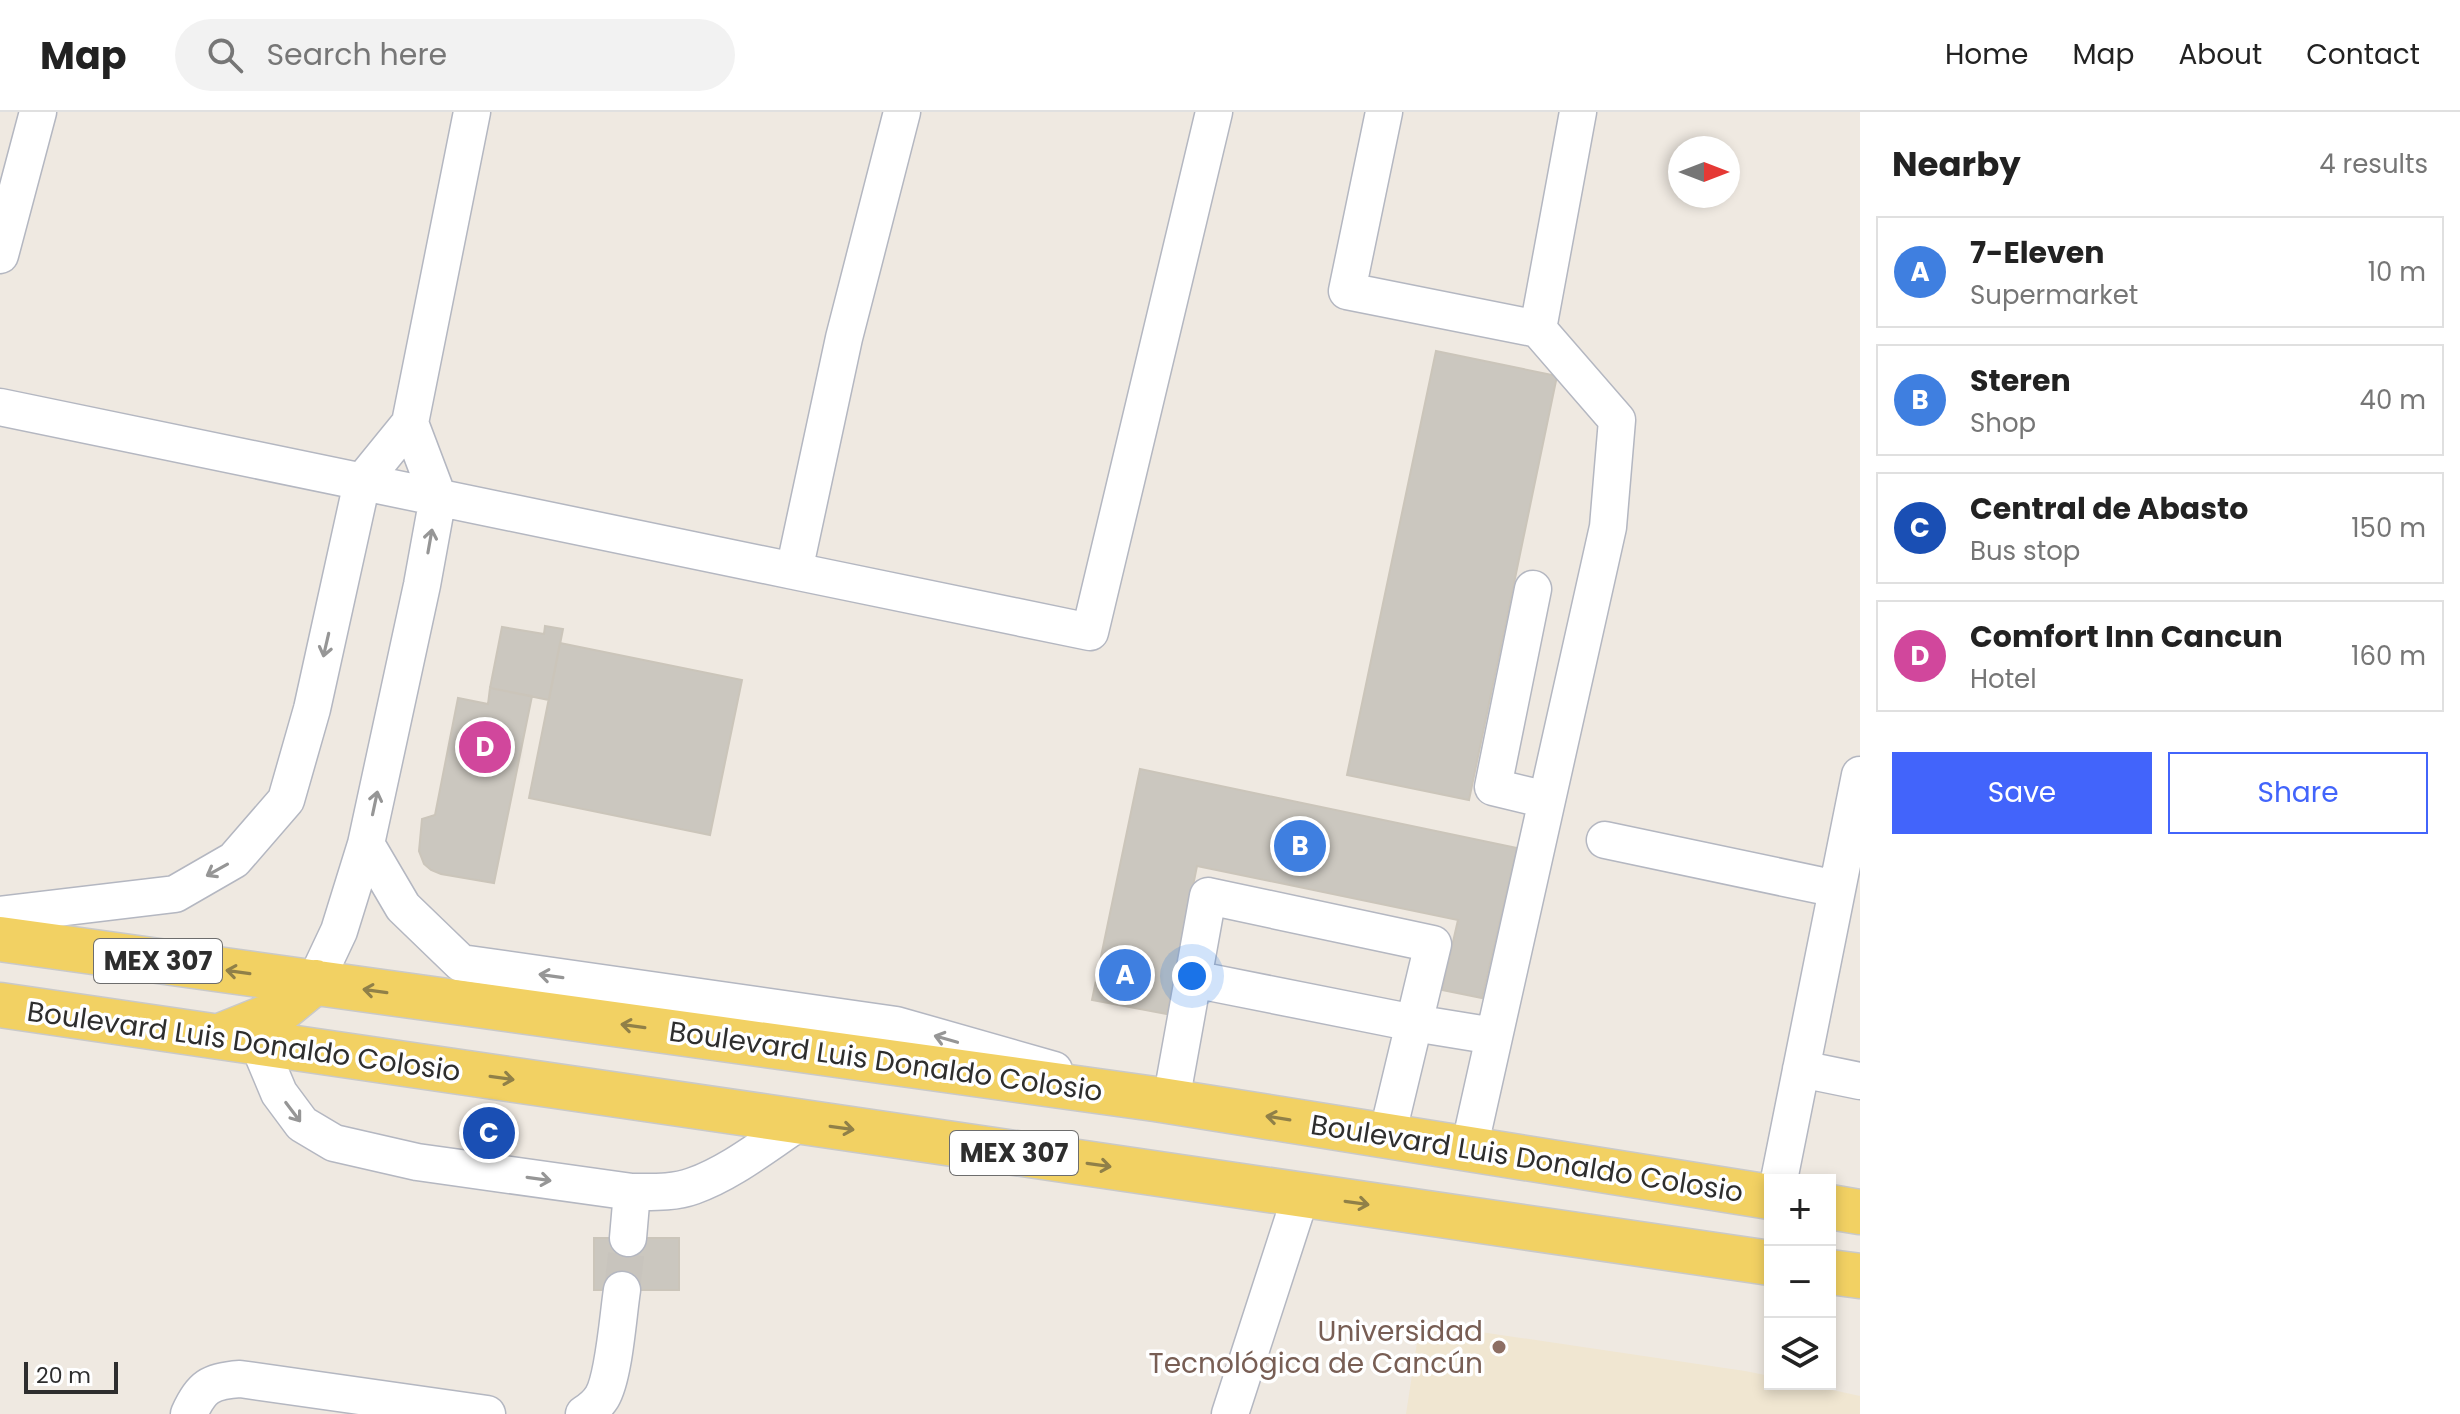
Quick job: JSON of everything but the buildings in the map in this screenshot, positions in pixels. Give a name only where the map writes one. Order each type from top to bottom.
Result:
[{"type":"main road","name":"Boulevard Luis Donaldo Colosio","points":[[0,939],[1163,1100],[1764,1196]]},
{"type":"main road","points":[[239,1040],[315,982]]},
{"type":"main road","name":"Boulevard Luis Donaldo Colosio","points":[[0,1005],[1764,1262]]},
{"type":"main road","points":[[1836,1208],[1860,1212]]},
{"type":"main road","points":[[1836,1273],[1860,1276]]},
{"type":"lane","points":[[0,255],[38,112]]},
{"type":"lane","points":[[0,915],[175,894],[234,860],[286,800],[312,709],[362,482],[410,423],[472,112]]},
{"type":"lane","points":[[794,571],[844,338],[902,112]]},
{"type":"lane","points":[[0,407],[1090,632],[1214,112]]},
{"type":"lane","points":[[1384,112],[1347,291],[1538,329],[1617,420],[1608,527],[1469,1149]]},
{"type":"lane","points":[[1538,329],[1578,112]]},
{"type":"lane","points":[[315,982],[339,931],[366,844],[438,497],[410,423]]},
{"type":"lane","points":[[1533,589],[1493,787],[1547,800]]},
{"type":"lane","points":[[1780,1174],[1860,775]]},
{"type":"lane","points":[[1605,840],[1837,889]]},
{"type":"lane","points":[[366,844],[403,907],[461,963],[896,1025],[1163,1100],[1193,979],[1208,896],[1433,944],[1387,1136]]},
{"type":"lane","points":[[1193,979],[1494,1036]]},
{"type":"lane","points":[[239,1040],[302,1124],[334,1143],[417,1162],[632,1192],[665,1192],[693,1187],[731,1167],[800,1122]]},
{"type":"lane","points":[[1801,1069],[1860,1081]]},
{"type":"lane","points":[[628,1238],[632,1192]]},
{"type":"lane","points":[[1230,1414],[1301,1195]]},
{"type":"lane","points":[[584,1414],[595,1407],[609,1379],[622,1290]]},
{"type":"lane","points":[[189,1414],[206,1387],[223,1380],[240,1379],[487,1414]]},
{"type":"shaded area","name":"Universidad Tecnológica de Cancún","points":[[1420,1323],[1745,1371],[1764,1375],[1764,1390],[1832,1390],[1860,1396],[1860,1414],[1406,1414]]},
{"type":"tunnel","points":[[622,1290],[628,1238]]},
{"type":"place","name":"Comfort Inn Cancun","points":[[485,747]]},
{"type":"place","name":"Steren","points":[[1300,846]]},
{"type":"place","name":"7-Eleven","points":[[1125,975]]},
{"type":"place","name":"Central de Abasto","points":[[489,1133]]},
{"type":"place","name":"Universidad Tecnológica de Cancún","points":[[1499,1347]]}]
